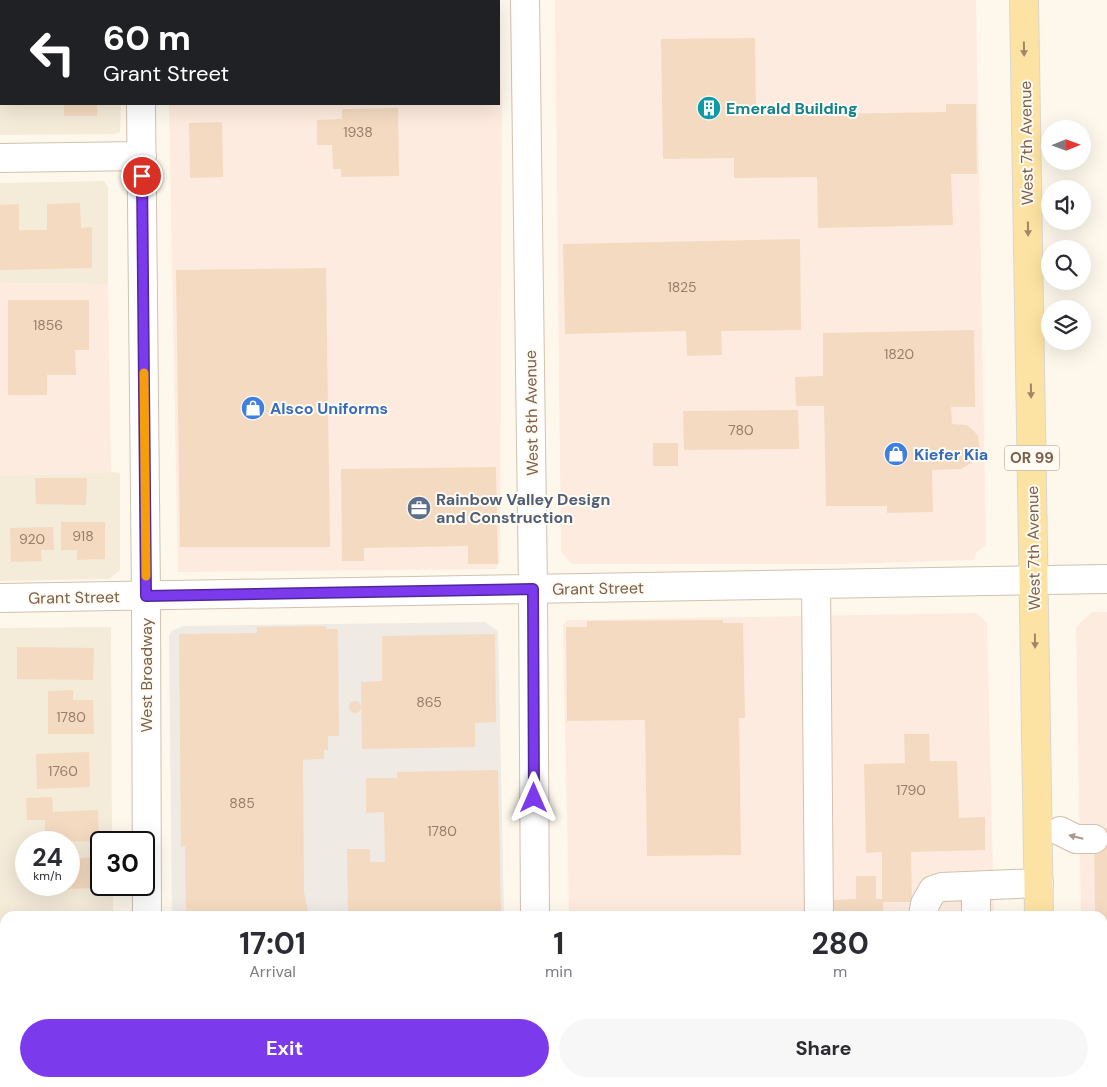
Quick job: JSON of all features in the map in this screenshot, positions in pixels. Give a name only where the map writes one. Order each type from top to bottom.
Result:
[{"type":"main road","name":"West 7th Avenue","points":[[1024,0],[1039,911]]},
{"type":"street","name":"West 8th Avenue","points":[[525,0],[533,589],[535,911]]},
{"type":"street","name":"West Broadway","points":[[142,105],[147,911]]},
{"type":"street","points":[[0,158],[142,156]]},
{"type":"street","name":"Grant Street","points":[[0,598],[1107,579]]},
{"type":"street","points":[[816,584],[819,911]]},
{"type":"street","points":[[1060,831],[1076,839],[1094,839]]},
{"type":"street","points":[[924,911],[925,904],[933,890],[942,887],[1039,883]]},
{"type":"street","points":[[976,886],[976,911]]},
{"type":"shaded area","points":[[555,0],[976,0],[986,545],[977,552],[974,560],[839,564],[572,564],[561,552]]},
{"type":"shaded area","points":[[500,67],[502,100],[500,561],[496,569],[178,572],[169,105],[500,105]]},
{"type":"shaded area","points":[[0,105],[121,105],[120,132],[115,134],[0,135]]},
{"type":"shaded area","points":[[104,181],[108,187],[108,284],[0,283],[0,183]]},
{"type":"shaded area","points":[[0,283],[108,284],[111,472],[0,476]]},
{"type":"shaded area","points":[[120,473],[120,570],[109,579],[0,581],[0,476]]},
{"type":"shaded area","points":[[1092,612],[1107,612],[1107,911],[1081,911],[1076,627]]},
{"type":"shaded area","points":[[976,613],[987,623],[994,911],[569,911],[563,625],[567,620]]},
{"type":"shaded area","points":[[485,622],[498,631],[504,911],[172,911],[169,635],[172,631],[183,626]]},
{"type":"shaded area","points":[[111,627],[112,831],[90,831],[90,896],[113,896],[113,911],[0,911],[0,628]]},
{"type":"building","name":"Emerald Building","points":[[755,38],[756,115],[946,112],[946,104],[976,104],[977,174],[951,174],[953,225],[818,228],[817,177],[734,178],[734,158],[663,159],[661,39]]},
{"type":"building","points":[[64,105],[97,105],[97,116],[64,116]]},
{"type":"building","points":[[398,108],[399,176],[341,177],[341,169],[333,169],[332,145],[317,145],[317,120],[342,119],[342,109]]},
{"type":"building","points":[[222,122],[223,177],[190,178],[189,123]]},
{"type":"building","points":[[80,203],[81,228],[92,227],[92,268],[0,270],[0,205],[19,204],[19,230],[47,230],[47,204]]},
{"type":"building","points":[[800,239],[801,330],[721,331],[722,355],[687,356],[686,331],[565,334],[563,244]]},
{"type":"building","name":"Alsco Uniforms","points":[[326,268],[330,547],[180,547],[176,270]]},
{"type":"building","points":[[8,300],[89,300],[89,350],[75,350],[76,375],[47,375],[47,395],[8,395]]},
{"type":"building","points":[[974,330],[975,407],[951,407],[952,424],[967,425],[973,430],[978,436],[980,450],[973,462],[961,469],[932,470],[933,512],[887,513],[887,506],[826,506],[824,406],[796,406],[795,377],[823,376],[823,333]]},
{"type":"building","points":[[798,410],[799,449],[684,450],[683,411]]},
{"type":"building","points":[[653,443],[678,443],[678,466],[653,466]]},
{"type":"building","name":"Rainbow Valley Design and Construction","points":[[496,467],[498,564],[468,564],[468,546],[364,548],[364,561],[342,561],[341,469]]},
{"type":"building","points":[[35,478],[87,478],[86,505],[36,504]]},
{"type":"building","points":[[61,522],[105,522],[105,559],[77,560],[77,550],[61,550]]},
{"type":"building","points":[[53,527],[54,550],[41,550],[42,561],[11,562],[10,528]]},
{"type":"building","points":[[723,620],[723,623],[743,623],[745,718],[739,718],[741,855],[647,856],[645,720],[567,721],[566,627],[587,627],[587,621]]},
{"type":"building","points":[[326,626],[326,629],[338,629],[339,736],[328,736],[328,750],[324,750],[324,759],[303,760],[304,892],[308,911],[186,911],[185,846],[181,847],[179,634],[257,633],[257,627]]},
{"type":"building","points":[[495,634],[496,722],[475,723],[475,747],[362,749],[361,682],[382,681],[382,636]]},
{"type":"building","points":[[17,647],[94,648],[93,680],[17,679]]},
{"type":"building","points":[[73,690],[73,700],[93,700],[94,734],[48,734],[48,691]]},
{"type":"building","points":[[353,701],[357,701],[361,707],[357,713],[353,713],[349,709],[349,705]]},
{"type":"building","points":[[904,734],[929,734],[930,761],[957,761],[959,818],[985,817],[985,850],[911,852],[912,902],[883,902],[883,911],[834,911],[834,900],[856,899],[856,876],[876,876],[876,899],[882,899],[882,852],[866,853],[864,764],[905,763]]},
{"type":"building","points":[[89,752],[90,787],[37,789],[36,754]]},
{"type":"building","points":[[498,770],[501,911],[348,911],[347,849],[370,849],[370,862],[385,862],[384,812],[366,813],[366,778],[397,778],[397,772]]},
{"type":"building","points":[[52,797],[53,812],[98,810],[99,831],[90,831],[90,841],[80,841],[80,831],[45,831],[45,820],[27,820],[26,798]]},
{"type":"building","points":[[1107,828],[1107,911],[1095,911],[1094,829]]},
{"type":"building","points":[[90,857],[90,888],[80,889],[80,858]]},
{"type":"slow traffic","points":[[144,373],[146,576]]},
{"type":"place","name":"Emerald Building","points":[[709,108]]},
{"type":"place","name":"Alsco Uniforms","points":[[253,408]]},
{"type":"place","name":"Kiefer Kia","points":[[896,454]]},
{"type":"place","name":"Rainbow Valley Design and Construction","points":[[419,508]]},
{"type":"route","points":[[142,176],[146,596],[533,589],[534,798]]}]
